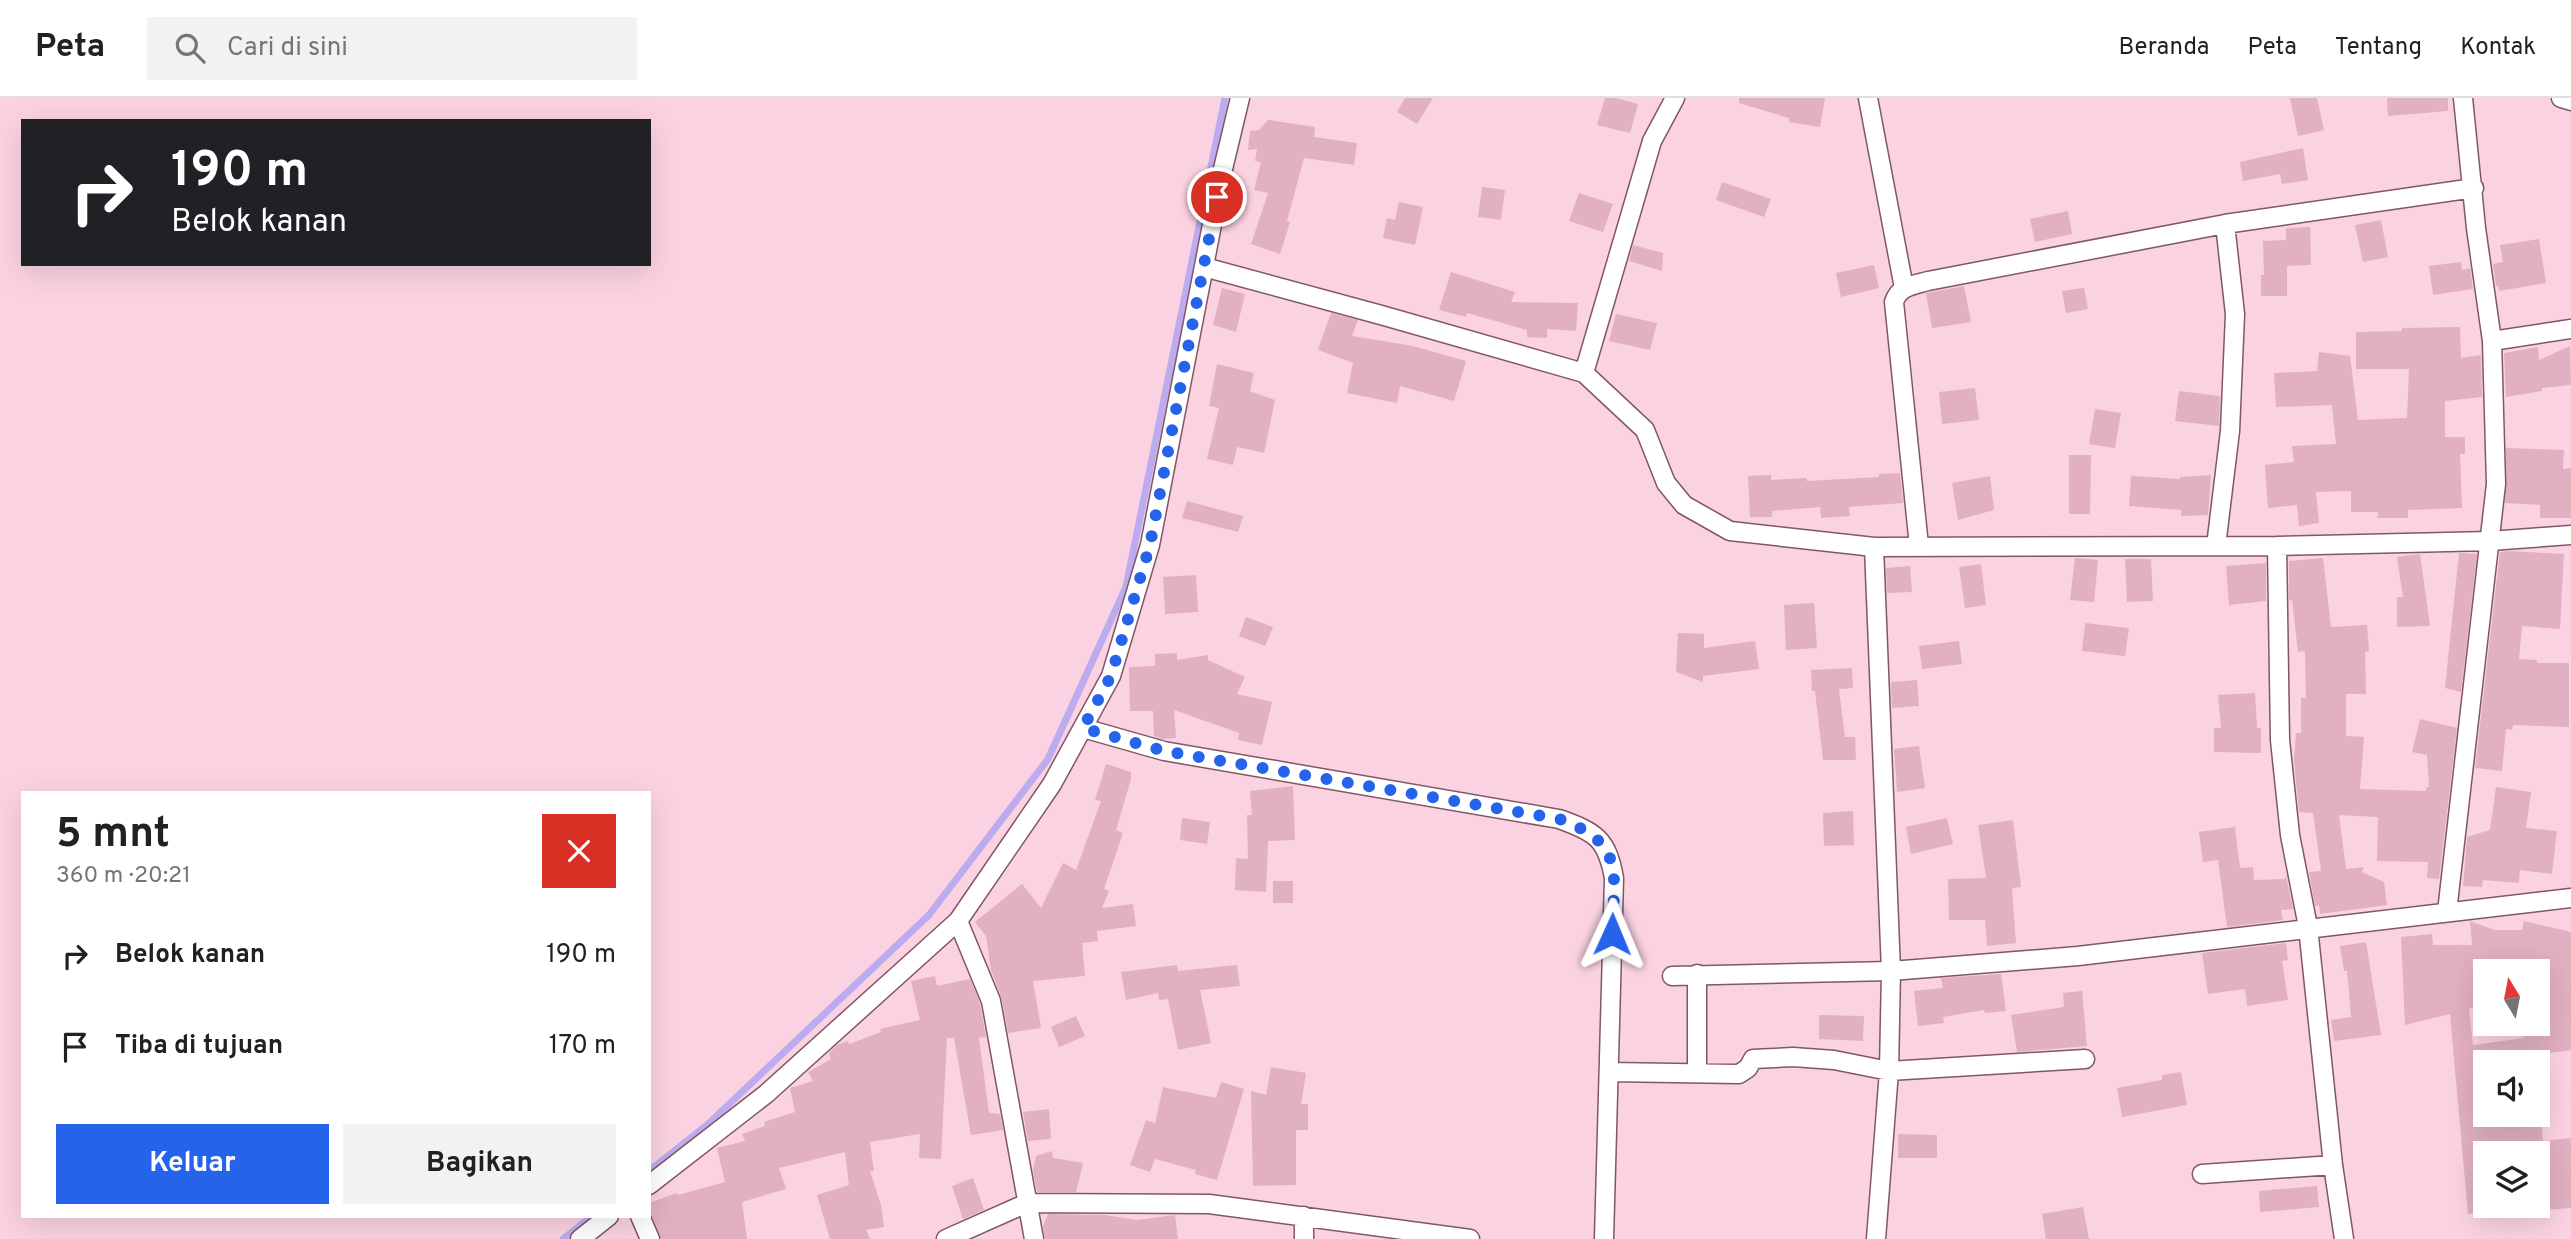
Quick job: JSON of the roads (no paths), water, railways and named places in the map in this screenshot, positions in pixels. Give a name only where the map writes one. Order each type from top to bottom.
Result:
[{"type":"street","points":[[651,1183],[766,1094],[958,921],[1052,785],[1083,728],[1111,676],[1150,545],[1222,173],[1240,98]]},
{"type":"street","points":[[1584,373],[1652,141],[1675,98]]},
{"type":"street","points":[[1868,98],[1904,288]]},
{"type":"street","points":[[2447,912],[2496,484],[2492,341],[2476,228],[2463,98]]},
{"type":"street","points":[[2561,98],[2571,102]]},
{"type":"street","points":[[1919,546],[1894,302],[1896,295],[1904,288],[1928,281],[2225,224],[2473,188]]},
{"type":"street","points":[[2216,546],[2230,431],[2235,314],[2225,224]]},
{"type":"street","points":[[1204,267],[1584,373],[1644,430],[1666,483],[1684,505],[1730,531],[1874,547],[2277,546],[2490,541],[2571,535]]},
{"type":"street","points":[[2492,341],[2571,329]]},
{"type":"street","points":[[2277,546],[2280,740],[2290,835],[2308,927],[2333,1165],[2344,1239]]},
{"type":"street","points":[[1874,547],[1891,971],[1889,1071],[1877,1239]]},
{"type":"street","points":[[1083,728],[1164,751],[1559,819],[1580,826],[1605,845],[1614,878],[1604,1239]]},
{"type":"street","points":[[1672,976],[1891,971],[2078,956],[2571,898]]},
{"type":"street","points":[[958,921],[991,1001],[1034,1239]]},
{"type":"street","points":[[1697,974],[1697,1072]]},
{"type":"street","points":[[1609,1072],[1738,1074],[1748,1068],[1753,1059],[1768,1056],[1834,1060],[1889,1071],[2085,1059]]},
{"type":"street","points":[[2203,1174],[2333,1165]]},
{"type":"street","points":[[946,1239],[1027,1203],[1209,1204],[1470,1239]]},
{"type":"street","points":[[1304,1216],[1304,1239]]},
{"type":"street","points":[[580,1239],[606,1218]]},
{"type":"street","points":[[641,1218],[650,1239]]},
{"type":"waterway","points":[[651,1169],[707,1125],[929,915],[1048,759],[1126,587],[1225,98]]},
{"type":"waterway","points":[[563,1239],[589,1218]]}]
